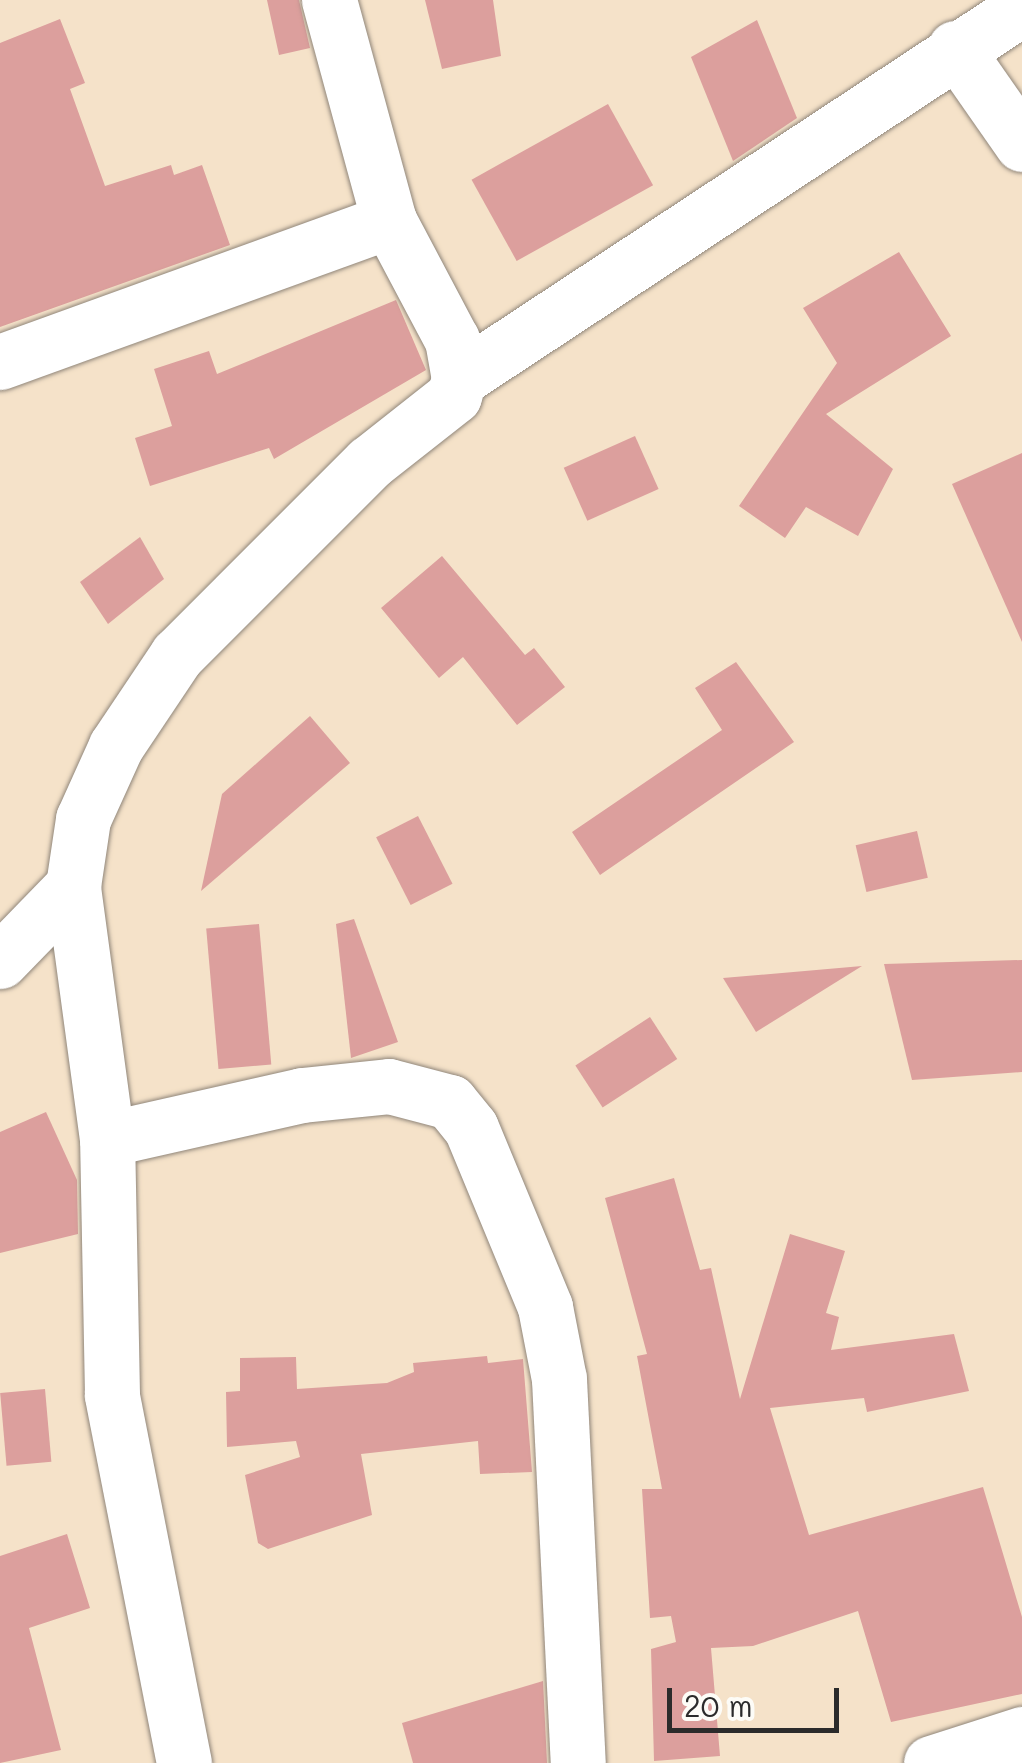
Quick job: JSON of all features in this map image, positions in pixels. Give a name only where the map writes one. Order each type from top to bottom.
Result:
[{"type":"street","points":[[184,1763],[112,1394],[107,1139],[73,886],[83,819],[116,746],[177,655],[369,463],[454,396],[460,379],[452,340],[388,221],[328,0]]},
{"type":"street","points":[[460,379],[955,48],[1022,8]]},
{"type":"street","points":[[955,48],[1022,144]]},
{"type":"street","points":[[0,362],[388,221]]},
{"type":"street","points":[[0,961],[73,886]]},
{"type":"street","points":[[107,1139],[302,1095],[389,1086],[450,1102],[471,1128],[545,1306],[558,1379],[578,1763]]},
{"type":"street","points":[[932,1763],[1022,1734]]},
{"type":"building","points":[[267,0],[299,0],[310,48],[279,55]]},
{"type":"building","points":[[425,0],[493,0],[501,56],[442,69]]},
{"type":"building","points":[[60,19],[85,83],[70,89],[105,186],[171,165],[174,175],[202,165],[230,245],[0,327],[0,43]]},
{"type":"building","points":[[757,20],[797,118],[733,161],[691,57]]},
{"type":"building","points":[[608,104],[653,185],[517,261],[472,180]]},
{"type":"building","points":[[899,252],[951,336],[826,414],[893,469],[858,536],[806,507],[785,538],[739,506],[837,363],[803,308]]},
{"type":"building","points":[[396,300],[426,370],[274,459],[269,448],[150,486],[135,438],[172,426],[154,369],[209,351],[217,374]]},
{"type":"building","points":[[635,436],[659,489],[587,521],[564,468]]},
{"type":"building","points":[[1022,453],[1022,642],[952,484]]},
{"type":"building","points":[[140,537],[164,579],[108,624],[80,582]]},
{"type":"building","points":[[442,556],[525,655],[534,648],[565,687],[517,725],[463,657],[439,678],[381,608]]},
{"type":"building","points":[[736,662],[794,742],[600,875],[572,832],[722,730],[695,688]]},
{"type":"building","points":[[310,716],[350,763],[201,891],[222,794]]},
{"type":"building","points":[[418,816],[453,884],[411,905],[376,837]]},
{"type":"building","points":[[917,831],[928,878],[866,892],[856,845]]},
{"type":"building","points":[[354,919],[398,1042],[351,1058],[336,924]]},
{"type":"building","points":[[259,924],[271,1064],[218,1069],[206,929]]},
{"type":"building","points":[[1022,960],[1022,1072],[912,1080],[884,964]]},
{"type":"building","points":[[862,966],[756,1032],[723,978]]},
{"type":"building","points":[[650,1017],[677,1059],[603,1107],[575,1065]]},
{"type":"building","points":[[46,1112],[77,1180],[78,1234],[0,1253],[0,1132]]},
{"type":"building","points":[[674,1178],[700,1270],[711,1268],[740,1399],[790,1234],[845,1251],[826,1313],[839,1317],[831,1350],[954,1334],[969,1391],[867,1412],[864,1398],[770,1408],[809,1535],[983,1487],[1022,1617],[1022,1694],[891,1722],[858,1611],[753,1646],[711,1648],[720,1756],[654,1761],[651,1649],[676,1642],[671,1616],[650,1618],[642,1489],[662,1489],[637,1356],[647,1354],[605,1198]]},
{"type":"building","points":[[487,1356],[488,1363],[523,1359],[532,1472],[480,1474],[478,1441],[361,1454],[372,1515],[268,1549],[258,1543],[245,1475],[300,1457],[296,1441],[227,1447],[226,1392],[240,1391],[240,1358],[296,1357],[297,1389],[387,1383],[414,1372],[413,1363]]},
{"type":"building","points":[[45,1389],[51,1462],[7,1466],[0,1393]]},
{"type":"building","points":[[67,1534],[90,1608],[29,1628],[61,1750],[0,1763],[0,1556]]},
{"type":"building","points":[[543,1681],[547,1763],[413,1763],[402,1723]]}]
